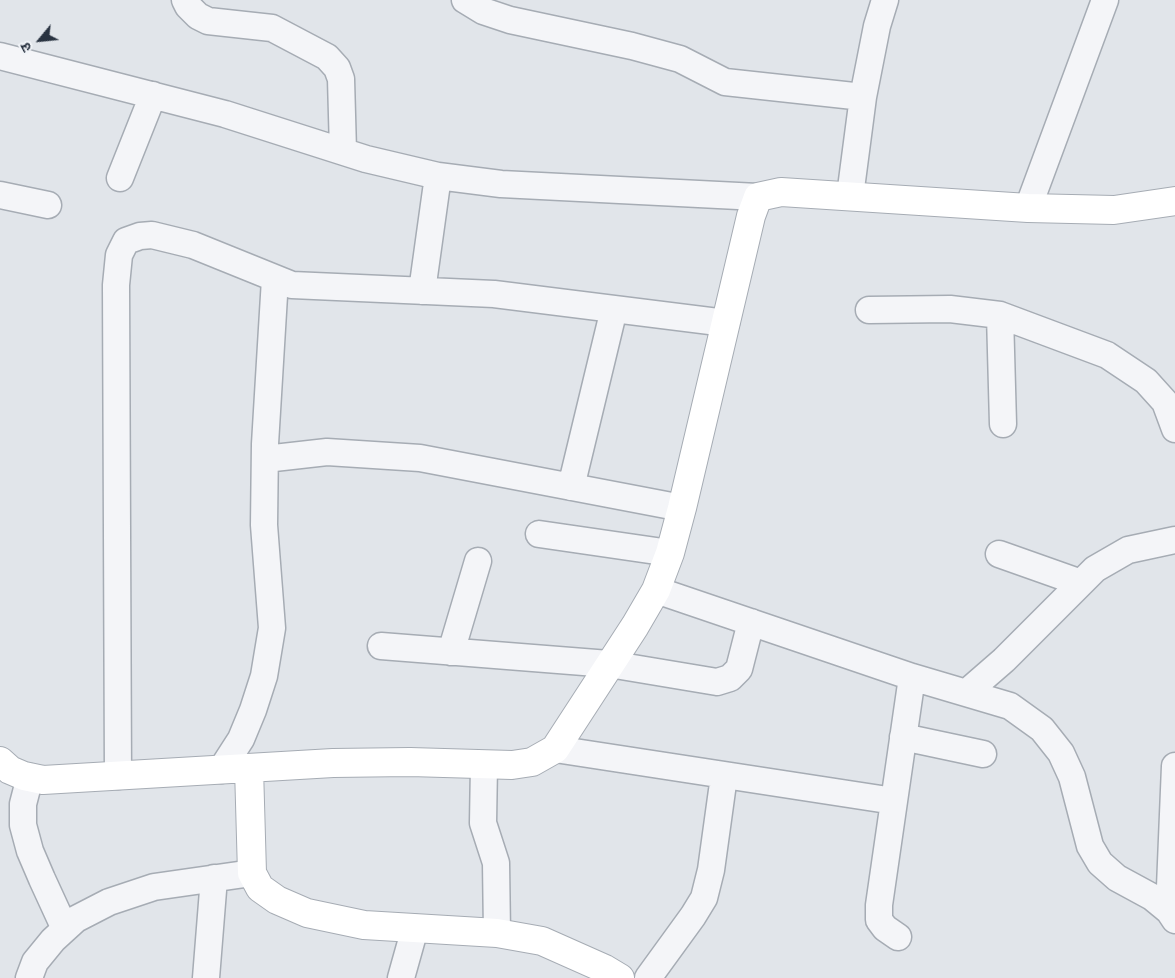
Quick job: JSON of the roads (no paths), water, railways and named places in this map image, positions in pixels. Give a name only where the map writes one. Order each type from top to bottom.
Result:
[{"type":"street","points":[[185,0],[198,16],[208,20],[272,28],[327,57],[337,68],[341,79],[343,151]]},
{"type":"street","points":[[465,0],[483,11],[510,20],[632,46],[680,59],[725,82],[863,97]]},
{"type":"street","points":[[850,196],[863,97],[877,26],[885,0]]},
{"type":"street","points":[[1028,208],[1105,0]]},
{"type":"street","points":[[0,56],[225,114],[366,159],[438,176],[501,184],[758,198],[781,192],[1028,208],[1114,210],[1175,201]]},
{"type":"street","points":[[120,178],[153,95]]},
{"type":"street","points":[[422,291],[438,176]]},
{"type":"street","points":[[0,195],[48,205]]},
{"type":"street","points":[[0,761],[10,770],[43,780],[333,763],[410,762],[512,765],[532,762],[555,749],[635,626],[656,590],[670,553],[751,216],[758,198]]},
{"type":"street","points":[[118,776],[116,285],[118,255],[126,241],[140,236],[152,235],[193,245],[292,285],[527,297],[558,303],[726,323]]},
{"type":"street","points":[[221,770],[241,739],[254,710],[264,676],[272,628],[264,525],[265,459],[275,279]]},
{"type":"street","points":[[869,310],[950,308],[1000,315],[1107,355],[1146,381],[1165,402],[1175,429]]},
{"type":"street","points":[[571,487],[614,309]]},
{"type":"street","points":[[1000,315],[1003,424]]},
{"type":"street","points":[[265,459],[327,452],[420,458],[682,508]]},
{"type":"street","points":[[539,534],[670,553]]},
{"type":"street","points":[[966,693],[1004,660],[1095,569],[1128,550],[1175,540]]},
{"type":"street","points":[[999,554],[1081,583]]},
{"type":"street","points":[[451,652],[478,562]]},
{"type":"street","points":[[656,590],[912,677],[1010,706],[1042,729],[1061,753],[1072,776],[1090,846],[1100,863],[1116,878],[1152,897],[1172,916]]},
{"type":"street","points":[[381,646],[609,664],[717,682],[730,678],[739,669],[751,622]]},
{"type":"street","points":[[898,937],[885,928],[879,920],[879,905],[912,677]]},
{"type":"street","points":[[903,737],[983,754]]},
{"type":"street","points":[[555,749],[894,802]]},
{"type":"street","points":[[484,765],[483,823],[496,863],[497,933]]},
{"type":"street","points":[[1172,916],[1175,766]]},
{"type":"street","points":[[249,768],[252,873],[260,888],[277,900],[307,913],[364,926],[497,933],[542,941],[605,969],[620,978]]},
{"type":"street","points":[[648,978],[704,898],[712,870],[724,776]]},
{"type":"street","points":[[30,777],[23,804],[23,825],[30,850],[65,929]]},
{"type":"street","points":[[29,978],[34,962],[53,940],[76,919],[109,902],[154,887],[252,873]]},
{"type":"street","points":[[206,978],[214,878]]},
{"type":"street","points":[[401,978],[415,928]]}]
